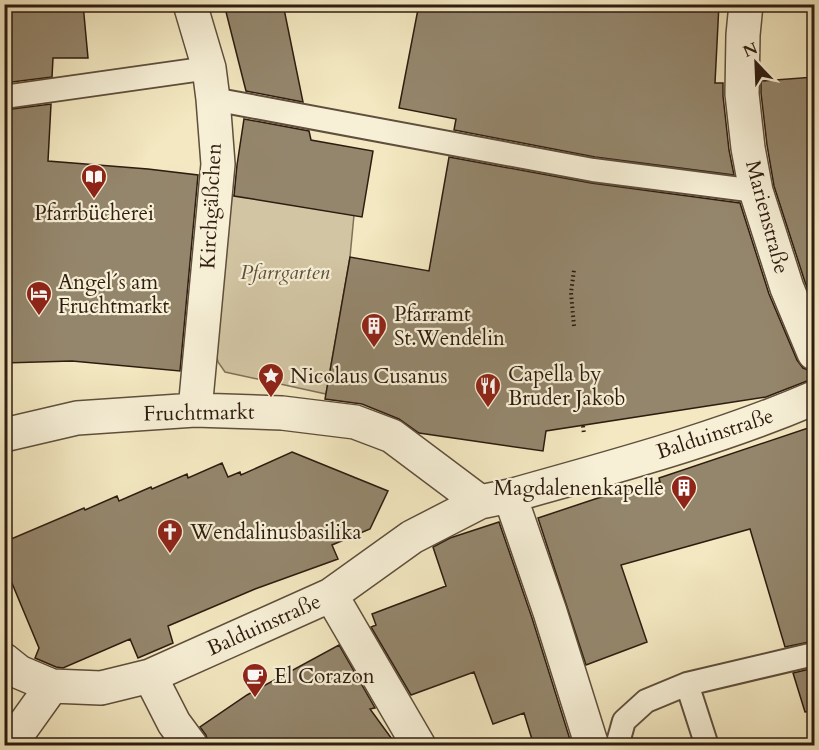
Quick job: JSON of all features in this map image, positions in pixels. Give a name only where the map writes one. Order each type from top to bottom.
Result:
[{"type":"street","name":"Kirchgäßchen","points":[[190,4],[211,84],[218,164],[195,410]]},
{"type":"street","name":"Marienstraße","points":[[746,4],[742,94],[756,191],[787,288],[814,353]]},
{"type":"street","name":"Balduinstraße","points":[[4,660],[19,672],[52,686],[101,688],[150,676],[331,595],[412,537],[495,499],[695,442],[814,398]]},
{"type":"street","name":"Fruchtmarkt","points":[[4,435],[77,418],[195,410],[282,413],[355,422],[392,436],[495,499]]},
{"type":"street","points":[[495,499],[550,612],[592,746]]},
{"type":"street","points":[[331,595],[419,746]]},
{"type":"street","points":[[150,676],[174,723],[192,746]]},
{"type":"street","points":[[9,746],[52,686]]},
{"type":"lane","points":[[4,97],[211,84],[593,170],[756,191]]},
{"type":"lane","points":[[617,746],[624,721],[646,701],[687,684],[814,654]]},
{"type":"lane","points":[[687,684],[708,746]]},
{"type":"path","points":[[574,270],[571,293],[574,326]]},
{"type":"green space","name":"Pfarrgarten","points":[[232,195],[354,215],[350,257],[326,394],[225,372],[218,362],[214,346]]},
{"type":"building","points":[[4,4],[83,4],[88,58],[53,58],[52,77],[4,83]]},
{"type":"building","points":[[224,4],[283,4],[303,102],[246,91]]},
{"type":"building","points":[[419,4],[719,4],[715,83],[723,83],[729,150],[734,175],[595,157],[454,130],[456,119],[399,108]]},
{"type":"building","points":[[814,77],[814,305],[774,186],[767,145],[761,81]]},
{"type":"building","points":[[51,104],[48,161],[198,175],[180,371],[72,361],[4,363],[4,110]]},
{"type":"building","points":[[244,119],[309,131],[311,140],[373,151],[362,217],[234,196]]},
{"type":"building","points":[[449,157],[591,183],[740,203],[769,294],[797,360],[803,368],[814,371],[814,380],[766,397],[546,431],[543,451],[419,433],[399,419],[362,404],[325,399],[350,257],[429,271]]},
{"type":"building","points":[[814,426],[814,641],[785,647],[750,529],[621,565],[647,642],[586,665],[538,518],[598,498],[660,482],[659,478]]},
{"type":"building","name":"Wendalinusbasilika","points":[[292,452],[388,491],[370,529],[332,545],[338,559],[255,589],[168,626],[173,643],[138,658],[130,639],[63,668],[35,658],[39,648],[4,564],[4,542],[117,496],[119,501],[187,474],[188,478],[222,463],[228,477],[240,472],[241,475]]},
{"type":"building","points":[[499,522],[572,746],[534,746],[524,713],[493,724],[474,672],[411,695],[371,627],[376,625],[372,614],[446,586],[433,547],[450,538]]},
{"type":"building","points":[[339,645],[375,708],[370,709],[397,746],[209,746],[206,735],[200,727],[247,695]]},
{"type":"building","points":[[814,668],[814,711],[805,712],[793,673]]},
{"type":"place","name":"Pfarrbücherei","points":[[94,200]]},
{"type":"place","name":"Angel´s am Fruchtmarkt","points":[[39,317]]},
{"type":"place","name":"Pfarramt St.Wendelin","points":[[374,349]]},
{"type":"place","name":"Nicolaus Cusanus","points":[[271,399]]},
{"type":"place","name":"Capella by Bruder Jakob","points":[[488,409]]},
{"type":"place","name":"Magdalenenkapelle","points":[[684,511]]},
{"type":"place","name":"Wendalinusbasilika","points":[[170,555]]},
{"type":"place","name":"El Corazon","points":[[255,699]]}]
